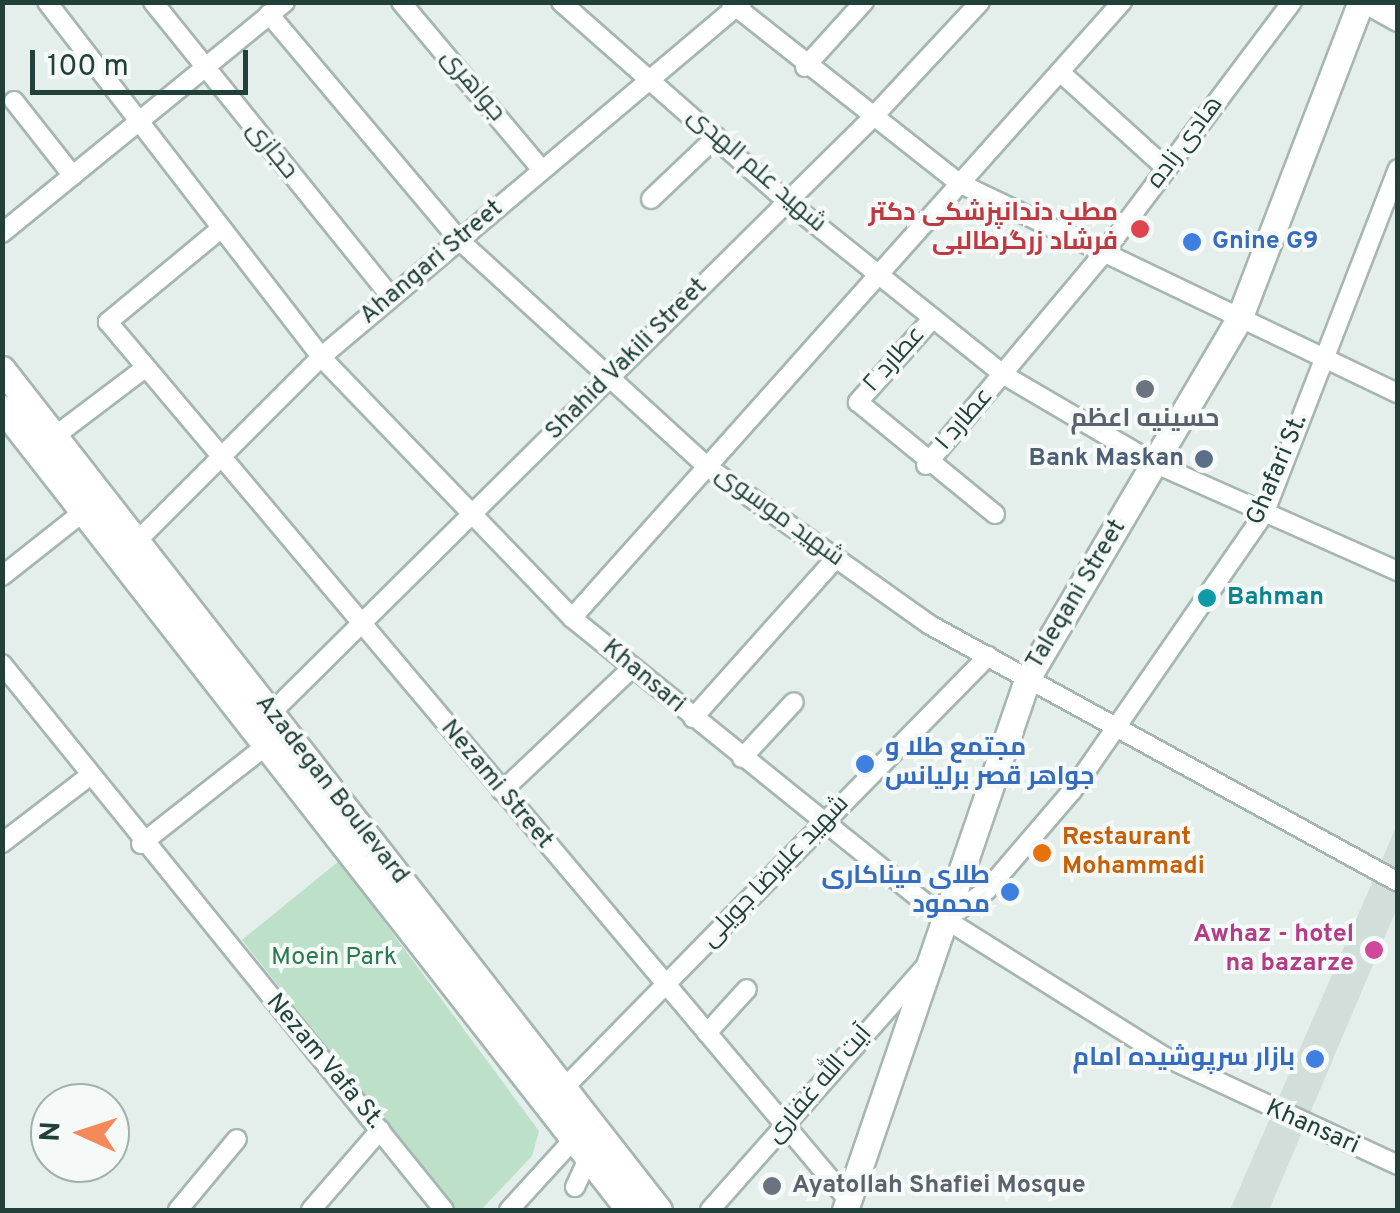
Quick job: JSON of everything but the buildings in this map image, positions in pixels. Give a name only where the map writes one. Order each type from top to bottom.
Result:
[{"type":"main road","name":"Taleqani Street","points":[[846,1205],[1028,676],[1240,319],[1361,2]]},
{"type":"main road","points":[[1369,2],[1398,18]]},
{"type":"main road","name":"Azadegan Boulevard","points":[[2,369],[659,1210]]},
{"type":"main road","name":"Azadegan Boulevard","points":[[2,408],[629,1210]]},
{"type":"street","name":"Khansari","points":[[47,2],[218,231],[320,357],[468,517],[572,618],[945,919],[1163,1056],[1398,1165]]},
{"type":"street","name":"حجازی","points":[[153,2],[391,298]]},
{"type":"street","points":[[2,233],[285,2]]},
{"type":"street","name":"جواهری","points":[[402,2],[542,170]]},
{"type":"street","points":[[805,67],[864,2]]},
{"type":"street","name":"Shahid Vakili Street","points":[[270,713],[872,118],[980,2]]},
{"type":"street","points":[[572,618],[1122,2]]},
{"type":"street","name":"هادی زاده","points":[[1004,375],[1102,254],[1292,2]]},
{"type":"street","points":[[736,4],[805,67],[959,184],[1398,393]]},
{"type":"street","name":"Ahangari Street","points":[[137,541],[320,357],[736,4]]},
{"type":"street","name":"شهید علم الهدی","points":[[569,5],[788,202],[1004,375],[1156,464],[1398,571]]},
{"type":"street","name":"شهید موسوی","points":[[269,14],[459,240],[709,468],[930,625],[1252,798],[1398,882]]},
{"type":"street","points":[[1060,72],[1167,169]]},
{"type":"street","points":[[14,101],[72,176]]},
{"type":"street","points":[[651,199],[716,138]]},
{"type":"street","name":"Ghafari St.","points":[[945,919],[987,890],[1120,726],[1264,514],[1398,169]]},
{"type":"street","name":"Nezami Street","points":[[218,231],[108,322],[785,1126],[846,1205]]},
{"type":"street","name":"عطارد ۲","points":[[926,464],[858,402],[932,318]]},
{"type":"street","points":[[55,436],[145,368]]},
{"type":"street","name":"عطارد ۱","points":[[926,464],[1004,375]]},
{"type":"street","points":[[926,464],[995,514]]},
{"type":"street","points":[[2,576],[83,512]]},
{"type":"street","points":[[692,718],[836,558]]},
{"type":"street","name":"شهید علیرضا جویلی","points":[[564,1089],[988,656]]},
{"type":"street","name":"Nezam Vafa St.","points":[[2,664],[142,844],[444,1210]]},
{"type":"street","points":[[502,791],[632,668]]},
{"type":"street","points":[[742,758],[794,702]]},
{"type":"street","points":[[142,844],[268,744]]},
{"type":"street","points":[[2,842],[88,777]]},
{"type":"street","name":"آیت الله غفاری","points":[[710,1210],[931,960]]},
{"type":"street","points":[[706,1033],[747,989]]},
{"type":"street","points":[[311,1210],[380,1130]]},
{"type":"street","points":[[178,1210],[237,1138]]},
{"type":"street","points":[[575,1187],[581,1150]]},
{"type":"street","points":[[508,1210],[581,1150]]},
{"type":"shaded area","name":"بازار سرپوشیده امام","points":[[1397,825],[1397,908],[1269,1210],[1230,1210]]},
{"type":"green space","name":"Moein Park","points":[[339,861],[539,1131],[532,1156],[481,1210],[457,1210],[242,940]]},
{"type":"place","name":"مطب دندانپزشکی دکتر فرشاد زرگرطالبی","points":[[1140,229]]},
{"type":"place","name":"Gnine G9","points":[[1192,242]]},
{"type":"place","name":"حسینیه اعظم","points":[[1145,389]]},
{"type":"place","name":"Bank Maskan","points":[[1204,459]]},
{"type":"place","name":"Bahman","points":[[1207,598]]},
{"type":"place","name":"مجتمع طلا و جواهر قصر برليانس","points":[[865,764]]},
{"type":"place","name":"Restaurant Mohammadi","points":[[1042,853]]},
{"type":"place","name":"طلای میناکاری محمود","points":[[1010,892]]},
{"type":"place","name":"Awhaz - hotel na bazarze","points":[[1374,950]]},
{"type":"place","name":"بازار سرپوشیده امام","points":[[1315,1059]]},
{"type":"place","name":"Ayatollah Shafiei Mosque","points":[[772,1186]]}]
